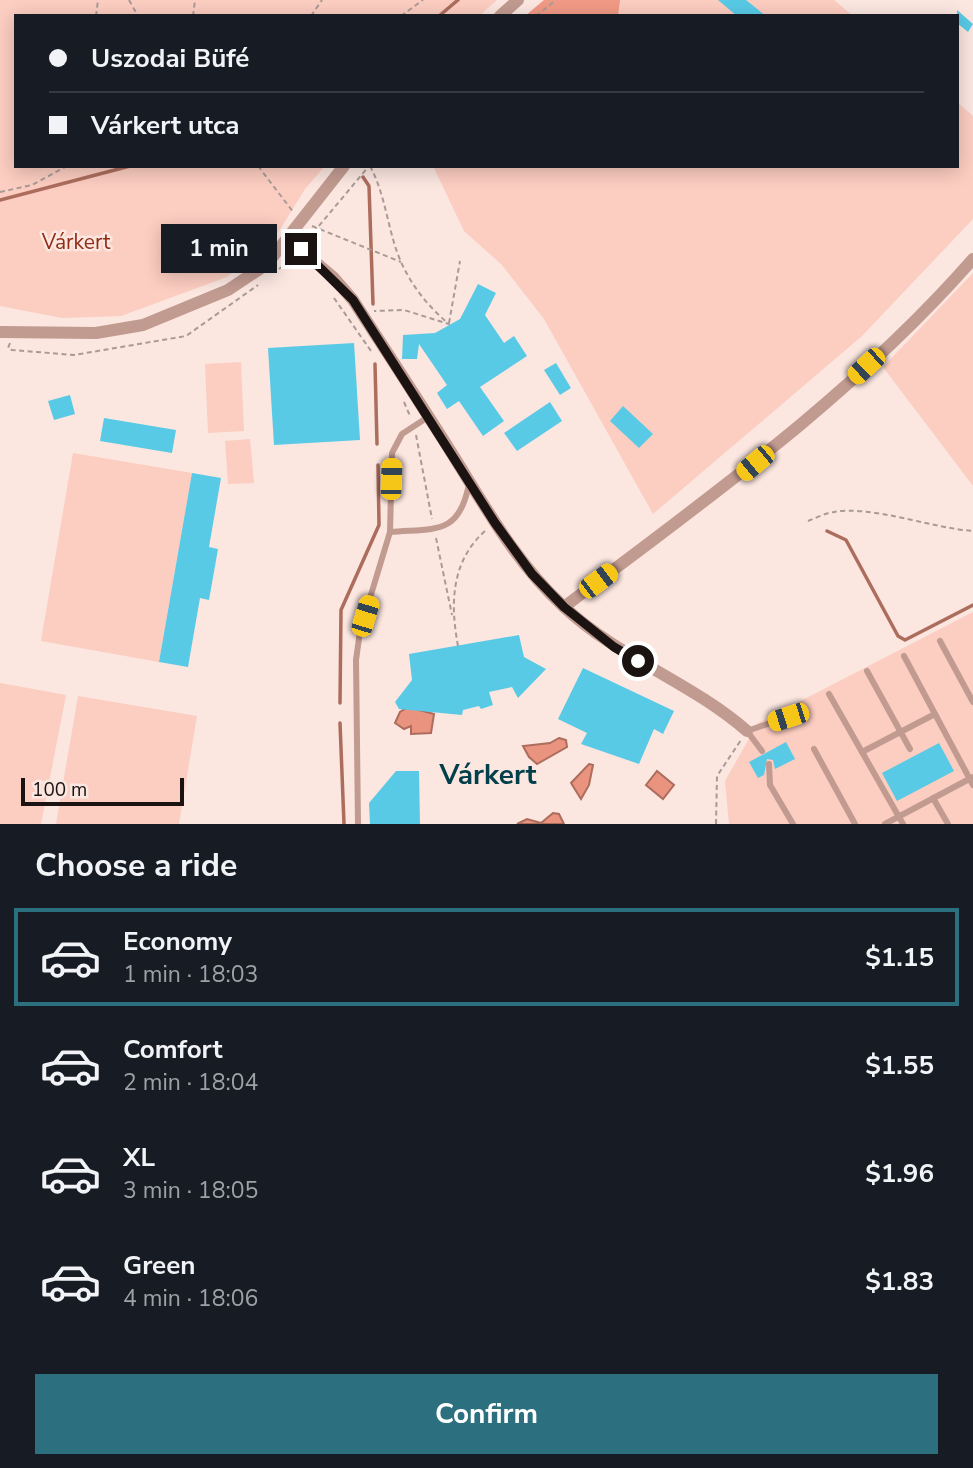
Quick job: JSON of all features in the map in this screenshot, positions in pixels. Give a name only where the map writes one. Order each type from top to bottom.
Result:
[{"type":"street","points":[[502,14],[518,0]]},
{"type":"street","points":[[0,332],[96,333],[143,325],[228,290],[267,264],[289,240],[343,168]]},
{"type":"street","points":[[289,240],[332,277],[360,311],[495,523],[532,574],[564,607],[614,647],[721,708],[747,730]]},
{"type":"street","points":[[564,607],[735,480],[815,413],[883,351],[973,259]]},
{"type":"lane","points":[[358,824],[356,660],[360,631],[390,532],[392,453],[401,434],[428,416]]},
{"type":"lane","points":[[390,532],[446,525],[462,514],[470,482]]},
{"type":"lane","points":[[940,641],[973,702]]},
{"type":"lane","points":[[885,824],[972,780],[904,656]]},
{"type":"lane","points":[[867,671],[910,749]]},
{"type":"lane","points":[[829,694],[903,824]]},
{"type":"lane","points":[[862,752],[935,714]]},
{"type":"lane","points":[[762,751],[747,730],[788,717]]},
{"type":"lane","points":[[814,749],[855,824]]},
{"type":"lane","points":[[769,764],[771,785],[793,824]]},
{"type":"lane","points":[[933,798],[948,824]]},
{"type":"path","points":[[404,14],[423,0]]},
{"type":"path","points":[[538,14],[556,0]]},
{"type":"path","points":[[0,192],[32,185],[63,168]]},
{"type":"path","points":[[371,168],[379,181],[403,262],[425,304],[449,324]]},
{"type":"path","points":[[368,249],[403,262]]},
{"type":"path","points":[[449,324],[460,261]]},
{"type":"path","points":[[332,295],[375,356]]},
{"type":"path","points":[[360,311],[404,310],[449,324]]},
{"type":"path","points":[[402,396],[414,425],[458,646]]},
{"type":"path","points":[[808,521],[834,512],[867,511],[941,529],[973,531]]},
{"type":"path","points":[[452,615],[456,572],[476,538],[495,523]]},
{"type":"path","points":[[716,824],[717,776],[747,730]]},
{"type":"green space","name":"Várkert","points":[[0,0],[497,0],[481,14],[14,14],[14,168],[323,168],[305,189],[279,231],[227,277],[121,316],[62,318],[0,306]]},
{"type":"green space","points":[[577,0],[834,0],[851,14],[563,14]]},
{"type":"green space","points":[[959,104],[973,116],[973,219],[862,336],[653,514],[544,319],[502,265],[464,231],[434,168],[959,168]]},
{"type":"green space","points":[[973,273],[973,486],[883,367]]},
{"type":"green space","points":[[241,362],[244,431],[208,433],[205,364]]},
{"type":"green space","points":[[250,439],[254,483],[228,484],[225,441]]},
{"type":"green space","points":[[73,453],[192,473],[159,662],[41,641]]},
{"type":"green space","points":[[973,612],[973,824],[729,824],[725,781],[758,723]]},
{"type":"green space","points":[[0,683],[66,695],[41,824],[0,824]]},
{"type":"green space","points":[[78,696],[197,716],[179,824],[56,824]]},
{"type":"shaded area","points":[[544,0],[620,0],[618,14],[527,14]]},
{"type":"shaded area","points":[[408,707],[434,714],[431,733],[411,734],[411,726],[404,729],[395,723],[400,712]]},
{"type":"shaded area","points":[[559,738],[566,740],[567,747],[537,764],[523,746],[550,743]]},
{"type":"shaded area","points":[[589,764],[593,765],[589,785],[581,799],[571,783]]},
{"type":"shaded area","points":[[657,771],[674,785],[663,799],[646,785]]},
{"type":"shaded area","points":[[553,813],[559,814],[564,824],[517,824],[527,819],[541,823]]},
{"type":"building","points":[[718,0],[746,0],[764,14],[735,14]]},
{"type":"building","points":[[957,10],[973,24],[968,32],[959,25]]},
{"type":"building","points":[[478,284],[496,293],[485,315],[504,343],[514,336],[527,356],[480,387],[504,421],[483,436],[459,401],[447,409],[437,393],[447,385],[419,344],[417,359],[402,359],[403,335],[435,333],[460,319]]},
{"type":"building","points":[[354,343],[360,440],[274,445],[268,348]]},
{"type":"building","points":[[556,363],[571,388],[560,395],[544,370]]},
{"type":"building","points":[[70,395],[75,414],[54,420],[48,401]]},
{"type":"building","points":[[550,402],[562,421],[517,451],[504,433]]},
{"type":"building","points":[[623,406],[653,434],[639,448],[610,421]]},
{"type":"building","points":[[104,418],[176,430],[172,453],[100,441]]},
{"type":"building","points":[[192,473],[221,478],[209,547],[218,549],[209,600],[200,598],[188,667],[159,662]]},
{"type":"building","points":[[519,635],[524,657],[546,669],[518,698],[512,687],[489,692],[493,705],[463,710],[462,715],[399,709],[395,702],[412,680],[409,654]]},
{"type":"building","points":[[583,668],[674,711],[663,734],[654,729],[639,764],[581,744],[587,733],[558,719]]},
{"type":"building","points":[[786,742],[795,759],[775,769],[773,760],[767,759],[764,775],[758,778],[749,762]]},
{"type":"building","points":[[939,743],[954,771],[897,801],[882,773]]},
{"type":"building","points":[[396,771],[419,771],[420,824],[370,824],[369,803]]},
{"type":"waterway","points":[[441,14],[458,0]]},
{"type":"waterway","points":[[0,200],[122,168]]},
{"type":"waterway","points":[[363,177],[369,186],[373,304]]},
{"type":"waterway","points":[[375,364],[377,444]]},
{"type":"waterway","points":[[340,703],[341,610],[379,525],[378,465]]},
{"type":"waterway","points":[[827,531],[846,540],[898,636],[905,640],[973,605]]},
{"type":"waterway","points":[[340,723],[344,824]]},
{"type":"district","name":"Várkert","points":[[488,774]]},
{"type":"route","points":[[301,249],[353,300],[495,523],[532,574],[564,607],[614,647],[638,661]]}]
